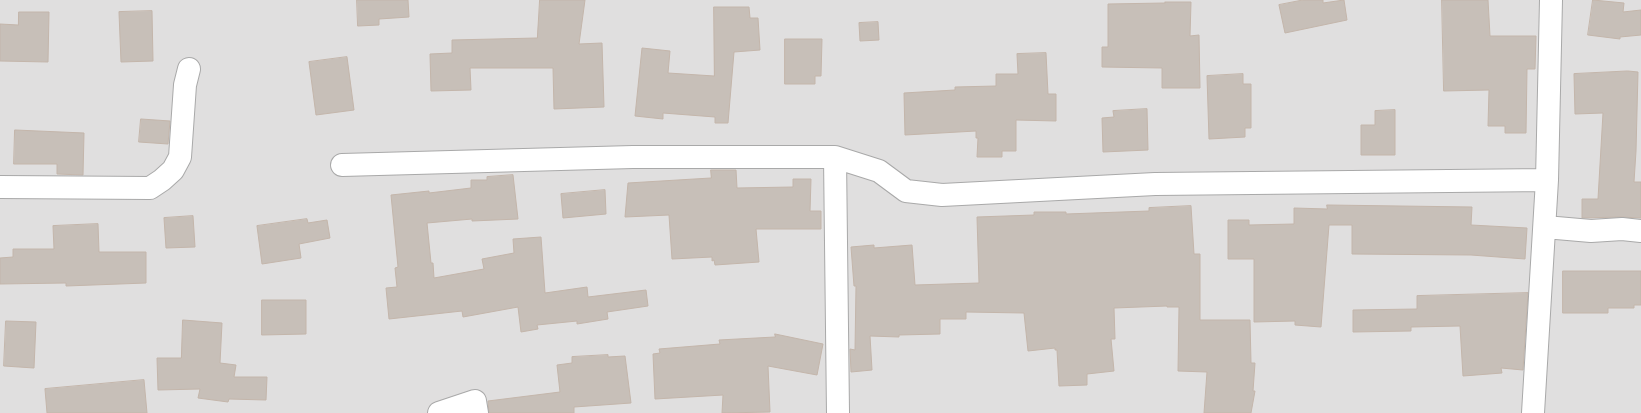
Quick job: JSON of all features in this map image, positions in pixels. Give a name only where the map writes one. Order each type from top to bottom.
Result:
[{"type":"street","points":[[1533,413],[1545,228],[1551,0]]},
{"type":"street","points":[[0,187],[150,188],[173,170],[180,157],[185,85],[189,69]]},
{"type":"street","points":[[342,165],[633,157],[835,157],[879,171],[906,191],[942,195],[1155,184],[1547,180]]},
{"type":"street","points":[[835,157],[838,413]]},
{"type":"street","points":[[1545,228],[1591,231],[1622,229],[1641,231]]},
{"type":"street","points":[[440,413],[475,401],[477,413]]},
{"type":"shaded area","points":[[0,0],[1641,0],[1641,413],[0,413]]},
{"type":"building","points":[[357,0],[408,0],[409,17],[379,19],[379,25],[358,26]]},
{"type":"building","points":[[540,0],[585,0],[579,44],[602,43],[604,107],[554,109],[553,68],[470,68],[471,90],[431,91],[430,54],[452,53],[452,40],[537,38]]},
{"type":"building","points":[[1303,0],[1323,0],[1323,3],[1344,0],[1347,20],[1285,33],[1279,5]]},
{"type":"building","points":[[1442,0],[1488,0],[1490,36],[1536,36],[1535,69],[1527,69],[1526,133],[1505,133],[1505,126],[1488,126],[1489,90],[1444,91]]},
{"type":"building","points":[[1593,0],[1624,3],[1623,12],[1641,10],[1641,35],[1620,37],[1620,39],[1588,35]]},
{"type":"building","points":[[1191,2],[1190,36],[1199,35],[1200,88],[1162,88],[1162,68],[1102,67],[1102,47],[1108,47],[1108,4]]},
{"type":"building","points":[[714,7],[749,7],[750,18],[758,18],[760,50],[734,52],[728,123],[715,123],[715,117],[663,113],[663,119],[635,116],[642,48],[670,51],[668,73],[714,76]]},
{"type":"building","points":[[152,11],[153,61],[121,62],[119,12]]},
{"type":"building","points":[[19,12],[49,12],[48,62],[0,61],[0,24],[18,25]]},
{"type":"building","points":[[878,22],[879,40],[860,41],[859,23]]},
{"type":"building","points":[[785,39],[822,39],[821,76],[815,76],[815,84],[785,84]]},
{"type":"building","points":[[1046,53],[1048,94],[1056,94],[1056,121],[1016,120],[1016,151],[1002,151],[1002,157],[977,157],[978,138],[976,138],[976,131],[905,135],[904,93],[955,90],[955,87],[996,86],[996,74],[1018,74],[1017,54]]},
{"type":"building","points":[[347,57],[354,110],[316,115],[309,62]]},
{"type":"building","points":[[1628,71],[1638,72],[1634,182],[1641,182],[1641,218],[1582,218],[1582,199],[1598,199],[1603,113],[1575,114],[1574,74]]},
{"type":"building","points":[[1243,74],[1243,84],[1251,84],[1251,128],[1245,128],[1245,137],[1209,139],[1207,76]]},
{"type":"building","points":[[1147,109],[1148,150],[1103,152],[1102,118],[1114,117],[1113,111]]},
{"type":"building","points":[[1395,110],[1395,155],[1361,155],[1361,125],[1375,125],[1375,111]]},
{"type":"building","points":[[141,119],[170,121],[168,144],[139,142]]},
{"type":"building","points":[[15,130],[84,133],[83,175],[57,174],[57,164],[14,164]]},
{"type":"building","points":[[711,170],[736,170],[737,188],[793,187],[793,179],[811,179],[810,211],[821,211],[821,229],[756,229],[759,262],[715,265],[714,260],[712,261],[712,257],[672,259],[669,215],[625,217],[628,183],[711,178]]},
{"type":"building","points":[[513,175],[518,219],[472,221],[472,219],[427,223],[434,278],[484,269],[482,259],[514,253],[513,239],[541,237],[545,293],[587,287],[588,297],[646,290],[648,306],[607,312],[608,319],[577,324],[577,321],[537,325],[538,329],[521,332],[518,307],[463,317],[462,311],[389,319],[386,288],[397,287],[395,268],[398,267],[391,195],[429,191],[429,193],[471,188],[471,180],[487,180],[487,177]]},
{"type":"building","points":[[605,190],[606,214],[563,218],[561,194]]},
{"type":"building","points":[[1327,205],[1472,207],[1471,225],[1527,228],[1525,259],[1471,255],[1352,254],[1352,225],[1329,225],[1321,327],[1295,325],[1295,321],[1254,322],[1254,259],[1228,259],[1228,220],[1249,220],[1249,225],[1294,224],[1294,208],[1327,209]]},
{"type":"building","points":[[1191,206],[1194,254],[1200,254],[1200,320],[1250,320],[1251,363],[1255,363],[1253,391],[1255,391],[1251,413],[1204,413],[1207,372],[1178,371],[1179,307],[1114,308],[1115,339],[1111,339],[1114,371],[1087,374],[1087,385],[1059,386],[1057,350],[1055,350],[1055,348],[1028,351],[1024,313],[966,312],[966,319],[940,319],[940,334],[899,335],[899,337],[870,336],[872,370],[851,372],[850,349],[855,350],[856,286],[854,286],[851,247],[874,245],[874,248],[912,245],[915,285],[979,283],[977,217],[1034,215],[1034,212],[1066,212],[1066,214],[1149,211],[1149,208]]},
{"type":"building","points":[[193,216],[195,247],[166,248],[164,218]]},
{"type":"building","points":[[307,219],[308,223],[327,220],[330,238],[299,244],[301,258],[262,264],[257,226]]},
{"type":"building","points":[[98,224],[99,252],[146,252],[146,283],[66,286],[66,283],[0,284],[0,258],[13,257],[13,249],[54,249],[53,226]]},
{"type":"building","points":[[1563,271],[1641,271],[1641,305],[1634,305],[1634,308],[1608,308],[1608,313],[1563,313]]},
{"type":"building","points":[[1528,293],[1523,370],[1501,368],[1502,373],[1463,376],[1460,326],[1411,327],[1411,331],[1353,332],[1353,310],[1417,309],[1417,296]]},
{"type":"building","points":[[262,300],[306,300],[306,334],[262,335]]},
{"type":"building","points":[[183,320],[222,323],[220,363],[236,365],[234,377],[267,377],[266,400],[229,399],[228,402],[198,398],[200,389],[158,390],[157,358],[181,358]]},
{"type":"building","points":[[6,321],[36,322],[34,368],[4,366]]},
{"type":"building","points":[[775,334],[823,344],[817,375],[768,366],[770,412],[722,413],[723,395],[655,399],[653,354],[660,353],[659,349],[720,344],[719,340],[775,337]]},
{"type":"building","points":[[608,355],[608,357],[625,356],[631,403],[574,407],[574,413],[489,413],[488,401],[560,392],[557,365],[572,363],[572,357]]},
{"type":"building","points":[[144,380],[147,413],[47,413],[45,389]]}]
